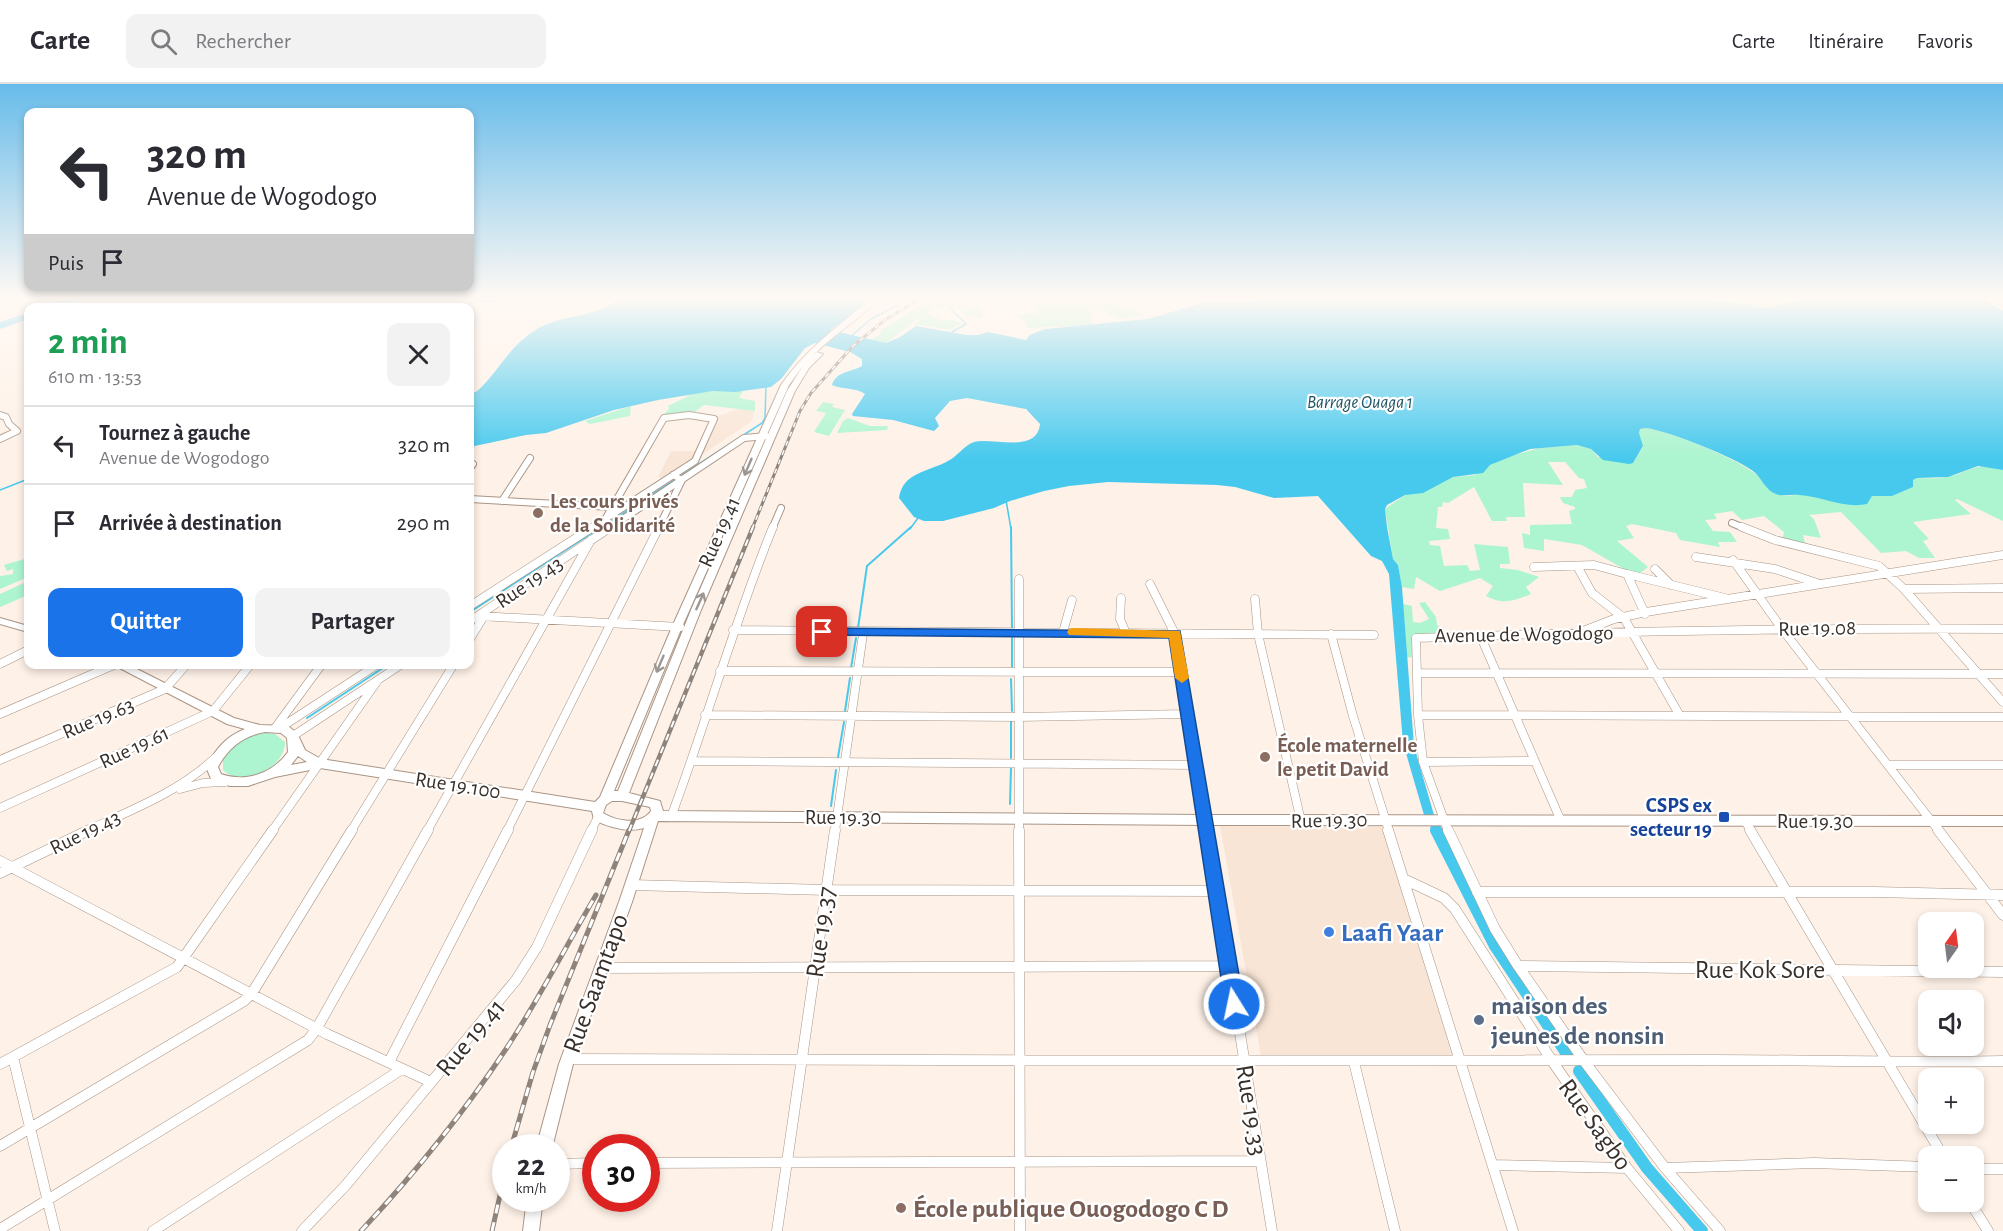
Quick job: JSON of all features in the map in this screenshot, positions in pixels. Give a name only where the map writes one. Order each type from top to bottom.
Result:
[{"type":"main road","name":"Rue 19.41","points":[[622,796],[789,378],[817,352]]},
{"type":"main road","name":"Rue 19.41","points":[[600,807],[677,627],[767,436]]},
{"type":"main road","points":[[0,621],[24,628]]},
{"type":"main road","points":[[126,669],[231,721],[261,729]]},
{"type":"main road","points":[[226,782],[218,778],[214,772],[218,754],[231,731],[231,721]]},
{"type":"main road","name":"Rue 19.100","points":[[277,728],[294,739],[301,753],[319,763]]},
{"type":"main road","points":[[218,754],[240,736],[261,729],[277,728]]},
{"type":"main road","points":[[265,777],[287,761],[293,752],[294,739]]},
{"type":"main road","name":"Rue 19.100","points":[[226,782],[244,783],[296,767],[319,763],[600,807]]},
{"type":"main road","points":[[600,807],[622,796],[656,804],[658,807],[654,818]]},
{"type":"main road","name":"Rue 19.30","points":[[600,807],[632,825],[643,825],[654,818],[671,817],[1301,821],[1387,819],[2003,821]]},
{"type":"main road","name":"Rue Saamtapo","points":[[548,1134],[567,1059],[654,818]]},
{"type":"main road","points":[[531,1231],[533,1212]]},
{"type":"street","points":[[0,415],[6,417],[16,431],[0,439]]},
{"type":"street","points":[[474,603],[673,475],[697,459],[714,419],[682,416],[664,418],[606,518]]},
{"type":"street","name":"Rue 19.43","points":[[474,619],[744,438],[767,436]]},
{"type":"street","points":[[502,501],[530,458]]},
{"type":"street","points":[[388,1062],[525,796],[682,480],[673,475]]},
{"type":"street","points":[[474,499],[612,507]]},
{"type":"street","points":[[671,817],[692,760],[733,630],[781,508]]},
{"type":"street","points":[[598,523],[608,529]]},
{"type":"street","points":[[1732,523],[1775,540],[1879,566],[1904,589],[2003,702]]},
{"type":"street","points":[[0,1229],[308,1040],[317,1028],[455,785],[591,540]]},
{"type":"street","points":[[1580,632],[1624,618],[1726,599],[1886,571],[2003,555]]},
{"type":"street","points":[[1696,557],[1733,560],[1778,569],[1820,584]]},
{"type":"street","points":[[1733,560],[1782,629],[1820,675],[2003,915]]},
{"type":"street","points":[[1576,566],[1592,593],[1624,618],[1680,716]]},
{"type":"street","points":[[1534,567],[1611,567],[1628,574],[1726,599]]},
{"type":"street","points":[[1655,569],[1672,586]]},
{"type":"street","points":[[1628,574],[1645,614]]},
{"type":"street","points":[[1019,579],[1020,1231]]},
{"type":"street","name":"Rue 19.33","points":[[1150,584],[1175,634],[1272,1231]]},
{"type":"street","points":[[1904,589],[2003,588]]},
{"type":"street","points":[[1121,598],[1120,619],[1126,633]]},
{"type":"street","points":[[1255,599],[1258,634],[1301,821]]},
{"type":"street","points":[[1064,632],[1072,600]]},
{"type":"street","points":[[474,631],[481,616],[689,627]]},
{"type":"street","name":"Rue 19.08","points":[[1632,631],[2003,629]]},
{"type":"street","points":[[733,630],[862,634],[1064,632],[1374,635]]},
{"type":"street","name":"Avenue de Wogodogo","points":[[1417,673],[1417,637],[1632,631]]},
{"type":"street","name":"Rue 19.37","points":[[777,1231],[862,634]]},
{"type":"street","points":[[1331,634],[1353,716],[1406,880],[1513,1231]]},
{"type":"street","points":[[1480,635],[1561,821]]},
{"type":"street","points":[[0,664],[24,652]]},
{"type":"street","points":[[0,714],[104,669]]},
{"type":"street","name":"Rue 19.63","points":[[0,760],[165,689],[183,669]]},
{"type":"street","name":"Rue 19.61","points":[[0,808],[213,711],[247,669]]},
{"type":"street","points":[[277,728],[318,669]]},
{"type":"street","points":[[277,728],[370,669]]},
{"type":"street","points":[[294,739],[394,669]]},
{"type":"street","points":[[0,1146],[235,1008],[252,993],[451,669]]},
{"type":"street","points":[[720,671],[1180,672]]},
{"type":"street","points":[[1720,1231],[1665,1168],[1584,1061],[1504,945],[1443,820],[1423,762],[1418,715],[1417,673],[2003,674]]},
{"type":"street","points":[[0,1064],[172,970],[184,957],[378,680]]},
{"type":"street","points":[[705,715],[1018,717],[1188,714]]},
{"type":"street","points":[[1418,715],[2003,717]]},
{"type":"street","name":"Rue 19.43","points":[[0,873],[170,791],[200,772],[218,754]]},
{"type":"street","points":[[692,760],[1196,765]]},
{"type":"street","points":[[1423,762],[1534,761]]},
{"type":"street","points":[[1889,765],[2003,765]]},
{"type":"street","name":"Rue 19.43","points":[[170,791],[202,783],[226,782]]},
{"type":"street","name":"Rue 19.41","points":[[302,1231],[346,1185],[516,980],[537,947],[600,807]]},
{"type":"street","points":[[1744,821],[1938,1146]]},
{"type":"street","points":[[0,861],[317,1028],[431,1082]]},
{"type":"street","name":"Rue Sagbo","points":[[1406,880],[1443,898],[1455,909],[1551,1061],[1627,1168],[1679,1231]]},
{"type":"street","points":[[631,885],[826,890],[1215,891]]},
{"type":"street","points":[[1477,892],[1788,894],[1875,892],[2003,895]]},
{"type":"street","points":[[600,968],[1228,966]]},
{"type":"street","name":"Rue Kok Sore","points":[[1518,966],[2003,972]]},
{"type":"street","points":[[13,1057],[55,1231]]},
{"type":"street","points":[[567,1059],[1354,1062],[1741,1060],[1888,1063],[2003,1061]]},
{"type":"street","points":[[1354,1062],[1395,1231]]},
{"type":"street","points":[[153,1231],[402,1069]]},
{"type":"street","points":[[660,1163],[1260,1161]]},
{"type":"street","points":[[1665,1168],[1814,1164],[1918,1167]]},
{"type":"street","points":[[1493,1165],[1627,1168]]},
{"type":"street","points":[[1984,1168],[2003,1169]]},
{"type":"street","points":[[1976,1212],[1988,1231]]},
{"type":"shaded area","points":[[738,409],[755,411],[751,422],[665,479],[658,477],[671,451],[695,451],[710,419]]},
{"type":"shaded area","name":"Laafi Yaar","points":[[1220,826],[1386,827],[1458,1057],[1261,1056]]},
{"type":"green space","points":[[743,391],[739,398],[755,401],[755,411],[704,405],[692,414],[664,414],[669,409],[668,406],[692,394]]},
{"type":"green space","points":[[823,402],[834,404],[832,407],[845,410],[829,436],[814,432],[826,413],[816,411]]},
{"type":"green space","points":[[631,406],[630,416],[590,424],[585,421]]},
{"type":"green space","points":[[848,418],[870,426],[888,426],[887,430],[837,433],[843,421]]},
{"type":"green space","points":[[1646,428],[1685,440],[1732,460],[1753,472],[1773,491],[1784,496],[1804,495],[1844,502],[1868,501],[1872,496],[1892,496],[1913,487],[1913,480],[1917,478],[1947,477],[1978,467],[2003,470],[2003,521],[1957,499],[1955,500],[1971,514],[1913,522],[1929,539],[1923,541],[1935,558],[1919,558],[1906,551],[1881,553],[1841,512],[1809,515],[1814,519],[1821,538],[1803,535],[1806,548],[1782,542],[1784,532],[1764,516],[1742,520],[1732,511],[1714,514],[1717,519],[1705,520],[1713,531],[1730,532],[1737,542],[1718,542],[1720,547],[1680,540],[1676,533],[1632,524],[1626,526],[1634,538],[1617,541],[1648,567],[1636,576],[1582,545],[1544,539],[1544,551],[1524,548],[1522,533],[1530,535],[1530,525],[1572,524],[1569,511],[1575,507],[1563,503],[1560,497],[1572,497],[1575,490],[1587,488],[1584,479],[1579,478],[1565,462],[1548,462],[1563,485],[1523,483],[1525,517],[1506,517],[1507,521],[1492,521],[1474,487],[1448,503],[1443,502],[1442,507],[1438,507],[1436,528],[1448,529],[1450,539],[1429,541],[1430,545],[1440,546],[1444,566],[1467,565],[1470,571],[1480,570],[1474,544],[1508,547],[1510,564],[1500,564],[1500,568],[1518,570],[1539,577],[1526,587],[1531,594],[1508,601],[1492,599],[1486,596],[1493,586],[1480,578],[1440,591],[1416,577],[1414,589],[1402,587],[1398,565],[1393,559],[1385,509],[1405,495],[1453,477],[1475,475],[1490,465],[1514,455],[1540,448],[1577,445],[1591,449],[1598,457],[1633,463],[1643,447],[1640,429]]},
{"type":"green space","points":[[24,559],[24,579],[0,589],[0,576],[13,574],[13,569],[7,571],[4,565]]},
{"type":"green space","points":[[24,583],[24,597],[0,607],[0,594]]},
{"type":"green space","points":[[1425,602],[1436,617],[1437,625],[1447,633],[1414,635],[1415,658],[1407,657],[1403,604],[1412,606],[1413,622],[1420,623],[1429,619],[1419,603]]},
{"type":"green space","points":[[267,733],[275,734],[285,742],[278,760],[271,767],[261,773],[240,777],[223,770],[223,759],[232,748],[248,738]]},
{"type":"water","name":"Barrage Ouaga 1","points":[[511,352],[802,352],[781,379],[771,387],[735,392],[713,391],[658,400],[614,410],[546,433],[474,446],[474,393],[484,385]]},
{"type":"water","name":"Barrage Ouaga 1","points":[[848,352],[2003,352],[2003,470],[1978,466],[1948,477],[1917,478],[1913,480],[1913,487],[1892,496],[1872,496],[1867,504],[1850,505],[1807,496],[1776,494],[1744,465],[1685,439],[1646,428],[1640,429],[1643,446],[1633,463],[1603,460],[1591,449],[1577,445],[1530,449],[1490,465],[1483,473],[1453,477],[1423,493],[1405,495],[1387,505],[1385,509],[1387,527],[1393,559],[1398,565],[1402,587],[1414,746],[1434,815],[1424,815],[1403,743],[1389,574],[1382,561],[1371,556],[1318,496],[1274,498],[1235,487],[1217,485],[1108,482],[1044,491],[994,508],[943,521],[924,521],[914,517],[899,498],[901,489],[911,478],[948,461],[974,442],[1023,442],[1031,439],[1037,433],[1040,424],[1026,409],[967,398],[950,401],[935,418],[939,426],[934,431],[893,420],[853,416],[852,414],[865,394],[832,385],[841,374],[862,366],[862,359]]},
{"type":"waterway","points":[[599,529],[762,423],[765,418],[766,385]]},
{"type":"waterway","points":[[0,490],[24,481]]},
{"type":"waterway","points":[[1006,500],[1011,529]]},
{"type":"waterway","points":[[910,529],[918,518]]},
{"type":"waterway","points":[[474,609],[601,527]]},
{"type":"waterway","points":[[858,628],[867,566],[911,527]]},
{"type":"waterway","points":[[1011,527],[1012,628]]},
{"type":"waterway","points":[[851,668],[856,638]]},
{"type":"waterway","points":[[1012,638],[1012,668]]},
{"type":"waterway","points":[[307,718],[381,669]]},
{"type":"waterway","points":[[845,711],[850,678]]},
{"type":"waterway","points":[[1011,679],[1012,711]]},
{"type":"waterway","points":[[1011,721],[1011,758]]},
{"type":"waterway","points":[[838,757],[844,722]]},
{"type":"waterway","points":[[1010,804],[1011,768]]},
{"type":"waterway","points":[[831,806],[836,770]]},
{"type":"waterway","points":[[1436,830],[1495,946],[1567,1054]]},
{"type":"waterway","points":[[1579,1071],[1647,1168],[1702,1231]]},
{"type":"railway","points":[[752,529],[800,411],[811,393],[848,352]]},
{"type":"railway","points":[[629,831],[753,527]]},
{"type":"railway","points":[[515,1134],[533,1072],[550,1025],[629,830]]},
{"type":"railway","points":[[361,1231],[437,1143],[490,1073],[530,1011],[596,895]]},
{"type":"railway","points":[[492,1231],[496,1212]]},
{"type":"slow traffic","points":[[1074,632],[1175,634],[1182,678]]},
{"type":"place","name":"Les cours privés de la Solidarité","points":[[538,513]]},
{"type":"place","name":"École maternelle le petit David","points":[[1265,757]]},
{"type":"place","name":"CSPS ex secteur 19","points":[[1724,817]]},
{"type":"place","name":"Laafi Yaar","points":[[1329,932]]},
{"type":"place","name":"maison des jeunes de nonsin","points":[[1479,1020]]},
{"type":"place","name":"École publique Ouogodogo C D","points":[[901,1208]]},
{"type":"route","points":[[822,632],[1175,634],[1234,1004]]}]
